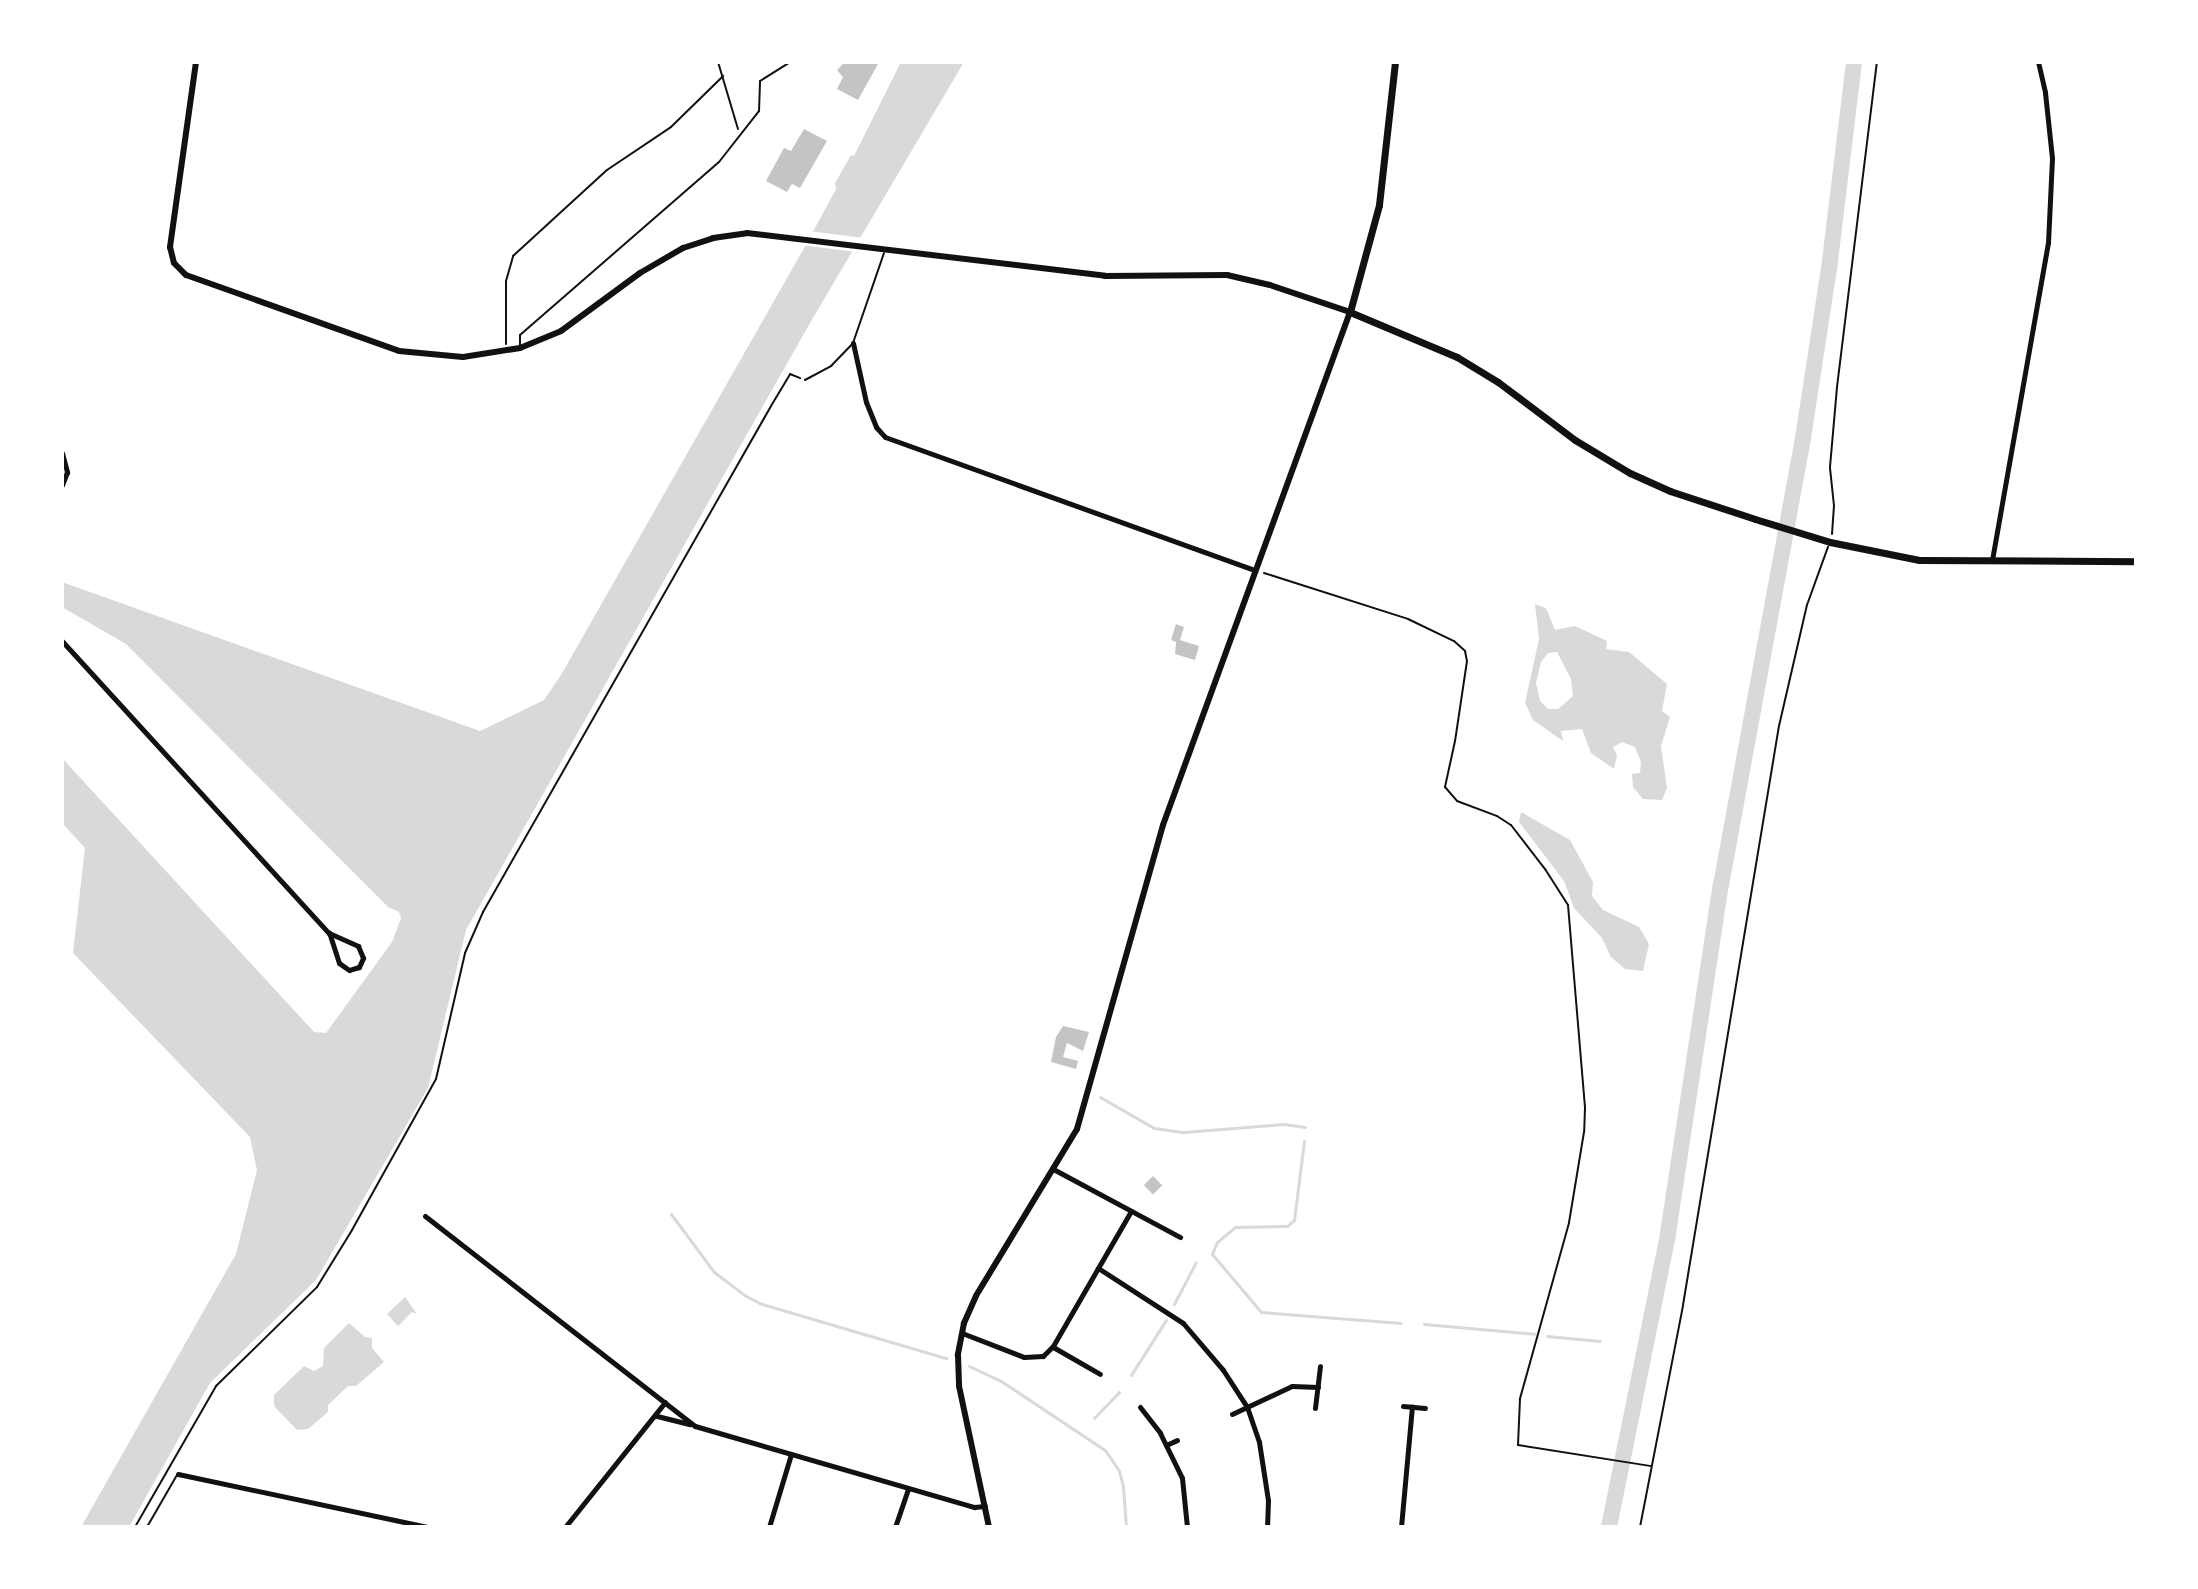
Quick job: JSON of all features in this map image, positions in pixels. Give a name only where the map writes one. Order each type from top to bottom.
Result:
[{"type":"main road","points":[[1395,62],[1379,205],[1350,312],[1421,339],[1465,361],[1575,440],[1630,473],[1670,491],[1755,519],[1815,538],[1906,559],[2136,561]]},
{"type":"street","points":[[196,62],[170,247],[174,263],[186,275],[399,351],[446,357],[520,348],[561,331],[640,273],[683,248],[728,235],[786,235],[1105,276],[1230,276],[1350,312],[1145,880],[1077,1129],[976,1296],[962,1333],[957,1369],[959,1386],[989,1527]]},
{"type":"street","points":[[1992,560],[2048,243],[2051,148],[2038,62]]},
{"type":"street","points":[[853,343],[866,402],[876,427],[885,437],[1255,570]]},
{"type":"street","points":[[62,453],[67,472],[62,485]]},
{"type":"street","points":[[62,641],[329,933],[358,946],[363,958],[359,967],[349,970],[339,963],[329,933]]},
{"type":"street","points":[[1055,1170],[1180,1237]]},
{"type":"street","points":[[962,1333],[1032,1359],[1043,1356],[1053,1347],[1131,1211]]},
{"type":"street","points":[[425,1216],[695,1426]]},
{"type":"street","points":[[1098,1268],[1183,1323],[1205,1346],[1247,1407],[1265,1471],[1267,1527]]},
{"type":"street","points":[[1053,1347],[1100,1374]]},
{"type":"street","points":[[1315,1408],[1320,1366]]},
{"type":"street","points":[[1232,1414],[1292,1386],[1318,1387]]},
{"type":"street","points":[[565,1527],[657,1416],[665,1402]]},
{"type":"street","points":[[1403,1406],[1425,1408]]},
{"type":"street","points":[[1140,1407],[1166,1445],[1182,1478],[1187,1527]]},
{"type":"street","points":[[1401,1527],[1412,1407]]},
{"type":"street","points":[[657,1416],[908,1489],[974,1507],[986,1506]]},
{"type":"street","points":[[1166,1445],[1177,1440]]},
{"type":"street","points":[[769,1527],[791,1454]]},
{"type":"street","points":[[177,1471],[427,1527]]},
{"type":"street","points":[[895,1527],[908,1489]]},
{"type":"lane","points":[[520,348],[520,335],[719,162],[759,111],[760,81],[790,62]]},
{"type":"lane","points":[[805,380],[831,366],[853,343],[886,248]]},
{"type":"lane","points":[[147,1527],[177,1471]]},
{"type":"path","points":[[718,62],[738,126],[736,140]]},
{"type":"path","points":[[1831,536],[1834,506],[1830,467],[1837,387],[1877,62]]},
{"type":"path","points":[[506,351],[506,281],[513,256],[607,170],[649,144],[682,117],[723,76]]},
{"type":"path","points":[[135,1527],[216,1386],[317,1287],[357,1221],[436,1079],[465,953],[483,912],[790,374],[805,380]]},
{"type":"path","points":[[1640,1527],[1685,1292],[1779,726],[1807,605],[1826,554]]},
{"type":"path","points":[[1271,576],[1408,619],[1459,644],[1467,661],[1452,758],[1444,782],[1446,792],[1457,801],[1497,816],[1511,825],[1568,905],[1585,1121],[1566,1234],[1520,1399],[1518,1445],[1652,1466]]},
{"type":"path","points":[[171,1465],[177,1471]]},
{"type":"shaded area","points":[[901,62],[964,62],[810,323],[466,930],[428,1088],[316,1280],[210,1383],[129,1527],[81,1527],[236,1254],[257,1170],[250,1137],[73,953],[85,848],[62,823],[62,758],[314,1032],[326,1033],[392,942],[401,918],[399,912],[388,907],[126,644],[62,607],[62,582],[480,731],[544,700],[803,250],[836,189],[835,183],[851,155],[854,156]]},
{"type":"shaded area","points":[[1535,604],[1546,608],[1555,630],[1575,626],[1607,641],[1606,649],[1629,652],[1667,684],[1662,711],[1670,717],[1661,746],[1667,788],[1662,800],[1643,799],[1633,787],[1632,774],[1640,773],[1641,762],[1635,747],[1622,742],[1613,747],[1617,756],[1614,769],[1591,753],[1582,729],[1561,731],[1563,741],[1533,720],[1525,703],[1539,639]],"holes":[[[1557,652],[1571,679],[1573,696],[1558,709],[1548,709],[1540,701],[1536,683],[1541,662],[1548,653]]]},
{"type":"shaded area","points":[[1521,812],[1570,840],[1593,882],[1592,896],[1603,910],[1639,927],[1649,944],[1643,971],[1625,969],[1611,957],[1602,938],[1574,908],[1564,881],[1519,822]]},
{"type":"shaded area","points":[[405,1297],[417,1314],[412,1312],[398,1326],[387,1314]]},
{"type":"shaded area","points":[[349,1323],[365,1337],[372,1338],[372,1348],[384,1362],[356,1386],[348,1386],[328,1405],[328,1412],[308,1429],[297,1430],[274,1406],[274,1395],[304,1366],[314,1371],[323,1366],[324,1348]]},
{"type":"pier","points":[[809,231],[864,238],[856,252],[801,245]]},
{"type":"building","points":[[845,62],[878,64],[858,100],[837,89],[843,77],[837,70]]},
{"type":"building","points":[[804,129],[827,141],[800,188],[792,184],[787,192],[766,181],[784,148],[791,151]]},
{"type":"building","points":[[1176,624],[1184,627],[1180,640],[1199,646],[1195,660],[1175,654],[1176,642],[1171,640]]},
{"type":"building","points":[[1063,1026],[1089,1032],[1083,1051],[1067,1043],[1063,1057],[1078,1061],[1076,1069],[1051,1062],[1056,1037]]},
{"type":"building","points":[[1153,1176],[1162,1185],[1153,1194],[1144,1185]]},
{"type":"waterway","points":[[1609,1527],[1667,1240],[1721,885],[1803,438],[1829,269],[1854,62]]},
{"type":"waterway","points":[[1100,1097],[1154,1128],[1184,1132],[1284,1124],[1305,1127]]},
{"type":"waterway","points":[[1304,1141],[1294,1220],[1287,1226],[1235,1227],[1217,1242],[1212,1254],[1261,1312],[1401,1323]]},
{"type":"waterway","points":[[671,1214],[714,1272],[744,1295],[762,1304],[946,1358]]},
{"type":"waterway","points":[[1174,1304],[1196,1262]]},
{"type":"waterway","points":[[1131,1375],[1166,1320]]},
{"type":"waterway","points":[[1424,1324],[1535,1334]]},
{"type":"waterway","points":[[1547,1336],[1600,1341]]},
{"type":"waterway","points":[[969,1366],[1001,1381],[1105,1450],[1119,1471],[1126,1527]]},
{"type":"waterway","points":[[1094,1418],[1119,1392]]}]
